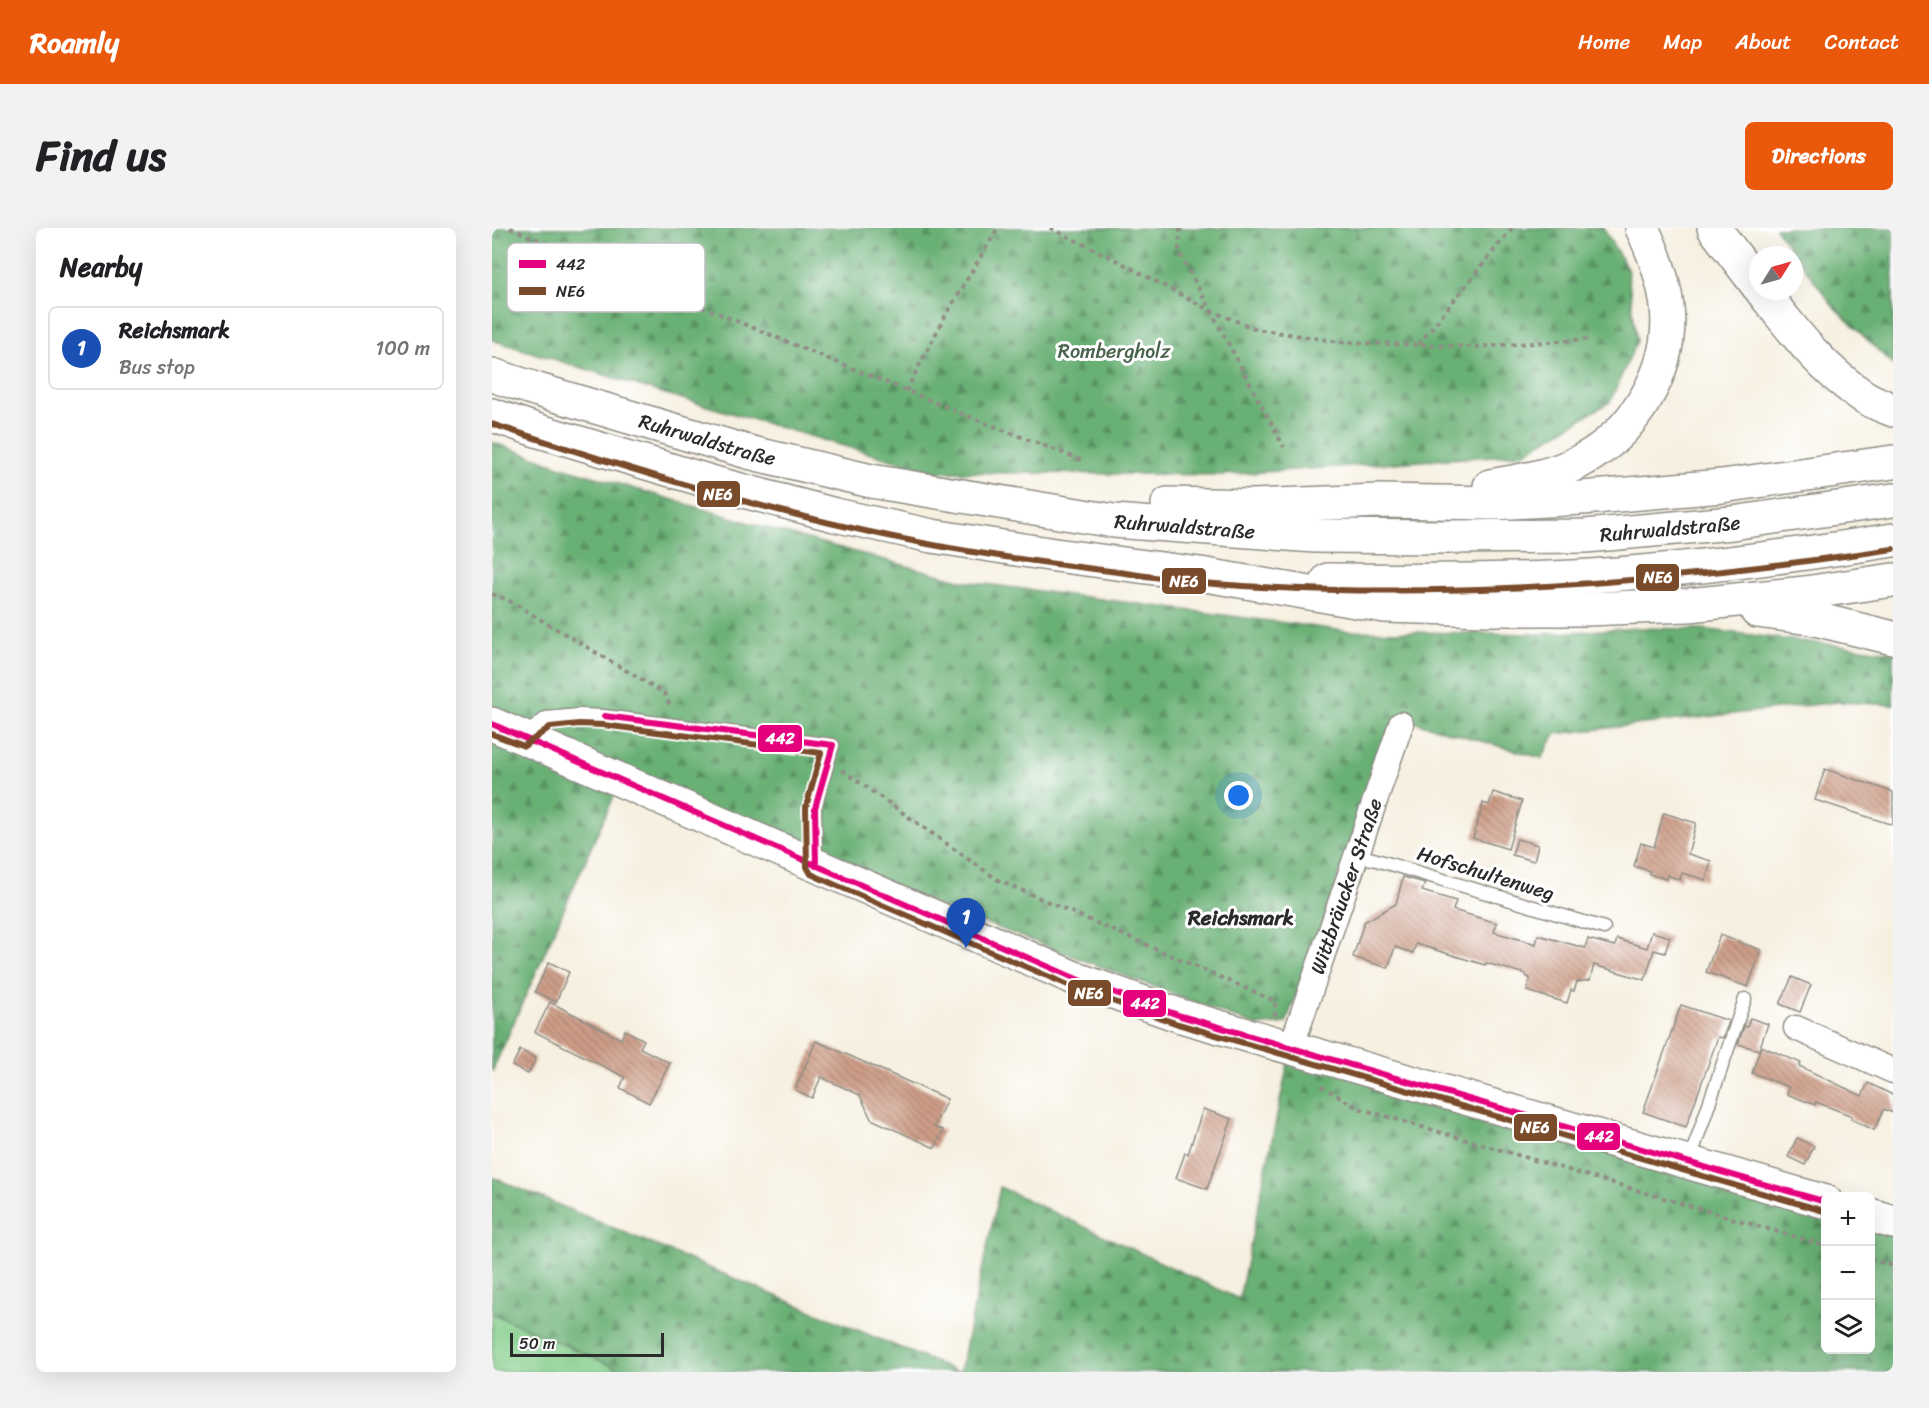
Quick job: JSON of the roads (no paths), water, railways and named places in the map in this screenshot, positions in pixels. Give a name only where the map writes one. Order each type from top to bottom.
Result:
[{"type":"main road","points":[[1379,501],[1504,484],[1542,476],[1579,462],[1627,425],[1646,399],[1659,370],[1667,341],[1668,308],[1662,278],[1642,228]]},
{"type":"main road","points":[[1714,228],[1749,273]]},
{"type":"main road","points":[[1769,300],[1830,371],[1864,396],[1893,410]]},
{"type":"main road","name":"Ruhrwaldstraße","points":[[492,375],[748,452],[871,481],[1028,505],[1114,521],[1315,536],[1586,536],[1732,523],[1893,500]]},
{"type":"main road","name":"Ruhrwaldstraße","points":[[492,415],[721,485],[846,517],[932,536],[1200,574]]},
{"type":"main road","points":[[1028,505],[1113,503],[1252,506],[1379,501],[1495,503],[1722,486],[1893,462]]},
{"type":"main road","points":[[1200,574],[1305,580],[1412,581],[1591,576],[1746,561],[1893,540]]},
{"type":"main road","points":[[1200,574],[1385,606],[1477,609],[1586,609],[1688,605],[1805,593],[1893,580]]},
{"type":"main road","points":[[1688,605],[1811,618],[1893,638]]},
{"type":"main road","points":[[492,724],[1079,980],[1181,1016],[1821,1201]]},
{"type":"street","name":"Wittbräucker Straße","points":[[1291,1048],[1401,724]]},
{"type":"street","points":[[1796,1028],[1893,1071]]},
{"type":"lane","points":[[523,737],[546,718],[579,715],[678,724],[833,745],[815,808],[816,866]]},
{"type":"lane","name":"Hofschultenweg","points":[[1356,856],[1373,859],[1604,928]]},
{"type":"lane","points":[[1689,1163],[1745,999]]},
{"type":"place","name":"Reichsmark","points":[[966,948]]},
{"type":"district","name":"Reichsmark","points":[[1241,918]]},
{"type":"park label","name":"Rombergholz","points":[[1114,351]]}]
